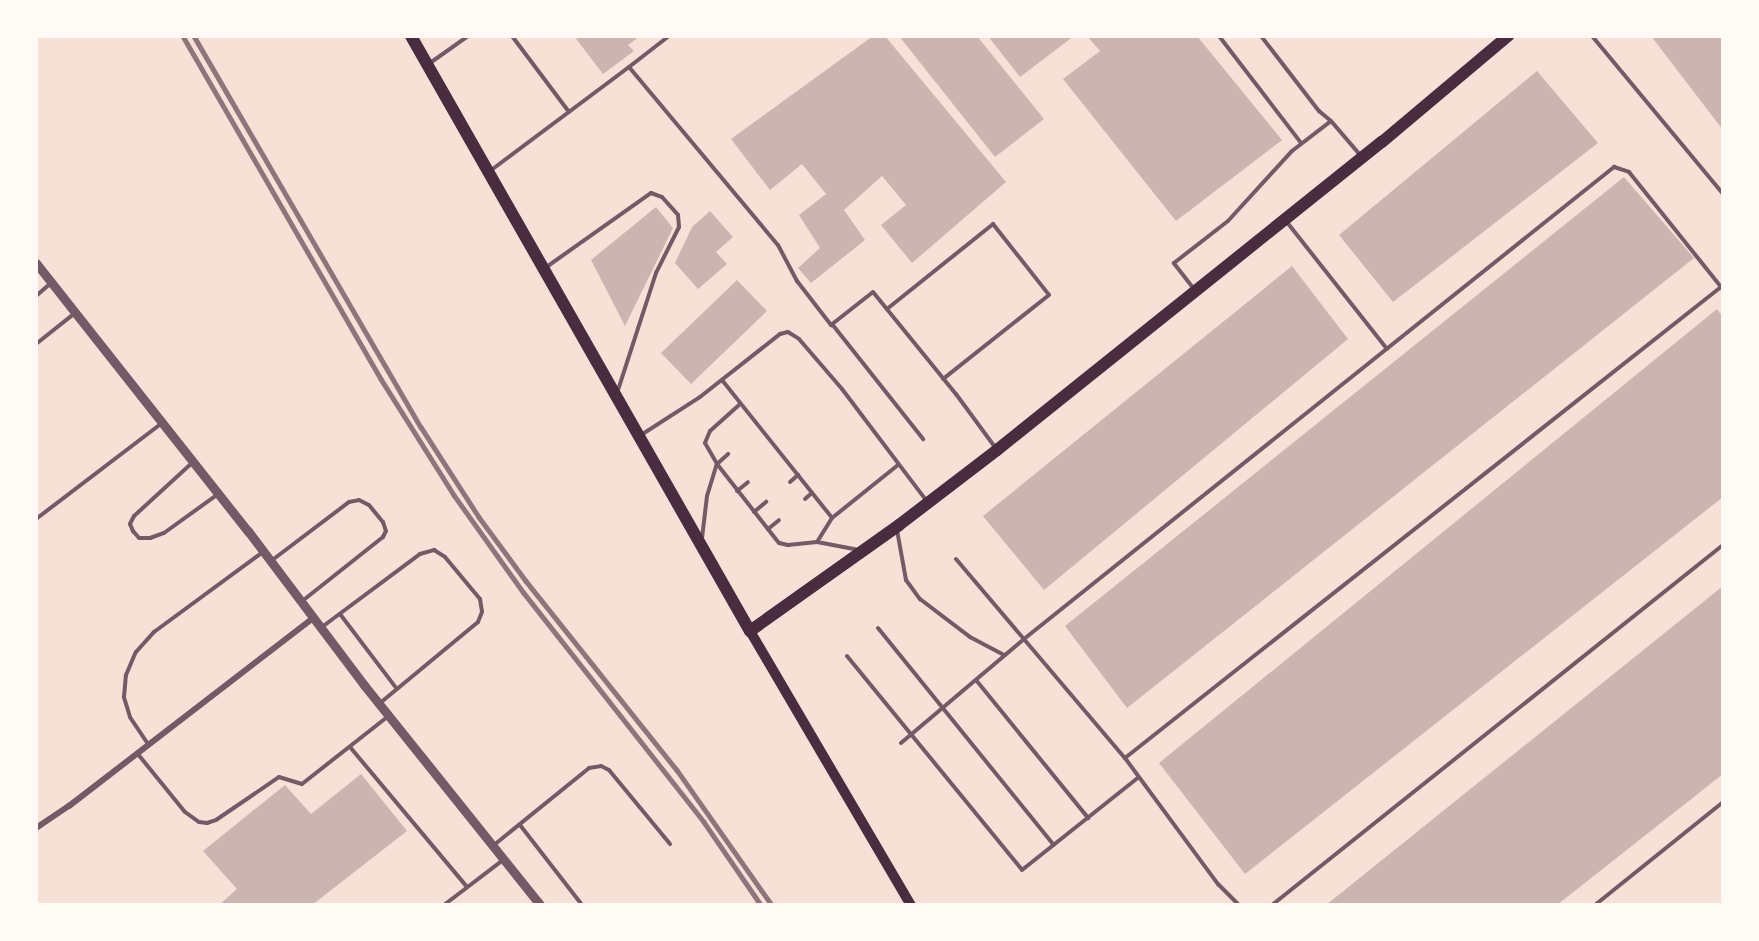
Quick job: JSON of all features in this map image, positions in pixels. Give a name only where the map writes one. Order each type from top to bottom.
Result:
[{"type":"main road","points":[[411,36],[750,631],[911,905]]},
{"type":"main road","points":[[750,631],[897,526],[997,450],[1286,220],[1508,36]]},
{"type":"street","points":[[36,263],[163,423],[388,716],[540,905]]},
{"type":"street","points":[[36,828],[149,745],[313,618]]},
{"type":"lane","points":[[428,65],[468,36]]},
{"type":"lane","points":[[512,36],[569,112]]},
{"type":"lane","points":[[489,172],[669,36]]},
{"type":"lane","points":[[1219,36],[1301,143]]},
{"type":"lane","points":[[1261,36],[1319,111],[1331,120],[1362,158]]},
{"type":"lane","points":[[1592,36],[1723,194]]},
{"type":"lane","points":[[629,67],[778,245],[797,281],[923,439]]},
{"type":"lane","points":[[1197,292],[1174,263],[1228,221],[1301,143],[1331,120]]},
{"type":"lane","points":[[901,743],[1004,655],[1614,167],[1629,172],[1722,289],[1125,758]]},
{"type":"lane","points":[[544,269],[651,193],[662,197],[678,215],[679,227],[656,273],[616,394]]},
{"type":"lane","points":[[1286,220],[1387,349]]},
{"type":"lane","points":[[887,309],[993,224],[1049,295],[943,379]]},
{"type":"lane","points":[[36,296],[52,282]]},
{"type":"lane","points":[[832,324],[873,292],[997,450]]},
{"type":"lane","points":[[36,344],[76,313]]},
{"type":"lane","points":[[640,435],[722,380],[780,334],[788,332],[799,339],[842,389],[928,503]]},
{"type":"lane","points":[[722,380],[739,405],[832,518]]},
{"type":"lane","points":[[739,405],[710,430],[705,443],[717,464],[779,543],[817,542],[862,551]]},
{"type":"lane","points":[[36,519],[163,423]]},
{"type":"lane","points":[[753,435],[760,429]]},
{"type":"lane","points":[[701,542],[707,496],[717,464],[728,454]]},
{"type":"lane","points":[[775,461],[781,456]]},
{"type":"lane","points":[[193,462],[134,516],[130,524],[133,531],[139,538],[150,538],[164,533],[218,494]]},
{"type":"lane","points":[[817,542],[832,518],[898,465]]},
{"type":"lane","points":[[790,482],[798,476]]},
{"type":"lane","points":[[737,491],[748,482]]},
{"type":"lane","points":[[805,500],[812,493]]},
{"type":"lane","points":[[271,562],[349,502],[359,500],[369,505],[383,522],[386,531],[383,537],[300,602]]},
{"type":"lane","points":[[754,512],[765,502]]},
{"type":"lane","points":[[768,529],[780,520]]},
{"type":"lane","points":[[897,526],[906,580],[920,599],[970,638],[1004,655]]},
{"type":"lane","points":[[1272,905],[1723,544]]},
{"type":"lane","points":[[320,628],[420,554],[434,550],[445,557],[480,599],[482,612],[478,622],[379,704]]},
{"type":"lane","points":[[149,745],[130,717],[124,697],[126,675],[136,652],[154,632],[263,552]]},
{"type":"lane","points":[[956,559],[1125,758],[1218,884],[1239,905]]},
{"type":"lane","points":[[339,614],[397,689]]},
{"type":"lane","points":[[878,628],[944,706],[1054,845]]},
{"type":"lane","points":[[847,656],[1022,870],[1139,777]]},
{"type":"lane","points":[[976,680],[1088,818]]},
{"type":"lane","points":[[137,753],[185,812],[199,822],[207,823],[216,820],[279,777],[302,784],[388,716]]},
{"type":"lane","points":[[350,747],[467,887]]},
{"type":"lane","points":[[493,846],[590,768],[601,766],[609,770],[670,844]]},
{"type":"lane","points":[[1595,905],[1723,802]]},
{"type":"lane","points":[[520,825],[582,905]]},
{"type":"lane","points":[[444,905],[504,859]]},
{"type":"building","points":[[574,36],[640,36],[628,45],[634,51],[603,74]]},
{"type":"building","points":[[873,36],[885,36],[1006,182],[912,263],[881,225],[906,205],[882,176],[844,210],[865,240],[811,283],[798,268],[820,248],[799,215],[826,194],[802,164],[770,190],[731,139]]},
{"type":"building","points":[[899,36],[977,36],[1044,119],[995,157]]},
{"type":"building","points":[[988,36],[1074,36],[1020,77]]},
{"type":"building","points":[[1087,36],[1197,36],[1282,140],[1176,221],[1063,79],[1100,51]]},
{"type":"building","points":[[1651,36],[1723,36],[1723,130]]},
{"type":"building","points":[[1537,71],[1598,143],[1393,302],[1339,235]]},
{"type":"building","points":[[1624,177],[1694,258],[1127,708],[1065,626]]},
{"type":"building","points":[[656,207],[673,228],[625,326],[591,260]]},
{"type":"building","points":[[710,211],[733,237],[716,252],[727,264],[698,289],[675,263],[692,227]]},
{"type":"building","points":[[1292,266],[1348,339],[1044,590],[983,516]]},
{"type":"building","points":[[737,280],[767,311],[691,384],[661,353]]},
{"type":"building","points":[[1717,309],[1723,317],[1723,497],[1245,874],[1159,763]]},
{"type":"building","points":[[1723,586],[1723,774],[1557,905],[1326,905]]},
{"type":"building","points":[[361,774],[407,831],[312,905],[219,905],[237,889],[203,851],[285,785],[311,814]]},
{"type":"railway","points":[[183,36],[381,379],[454,495],[524,593],[704,822],[761,905]]},
{"type":"railway","points":[[194,36],[421,427],[479,517],[526,581],[677,770],[772,905]]}]
